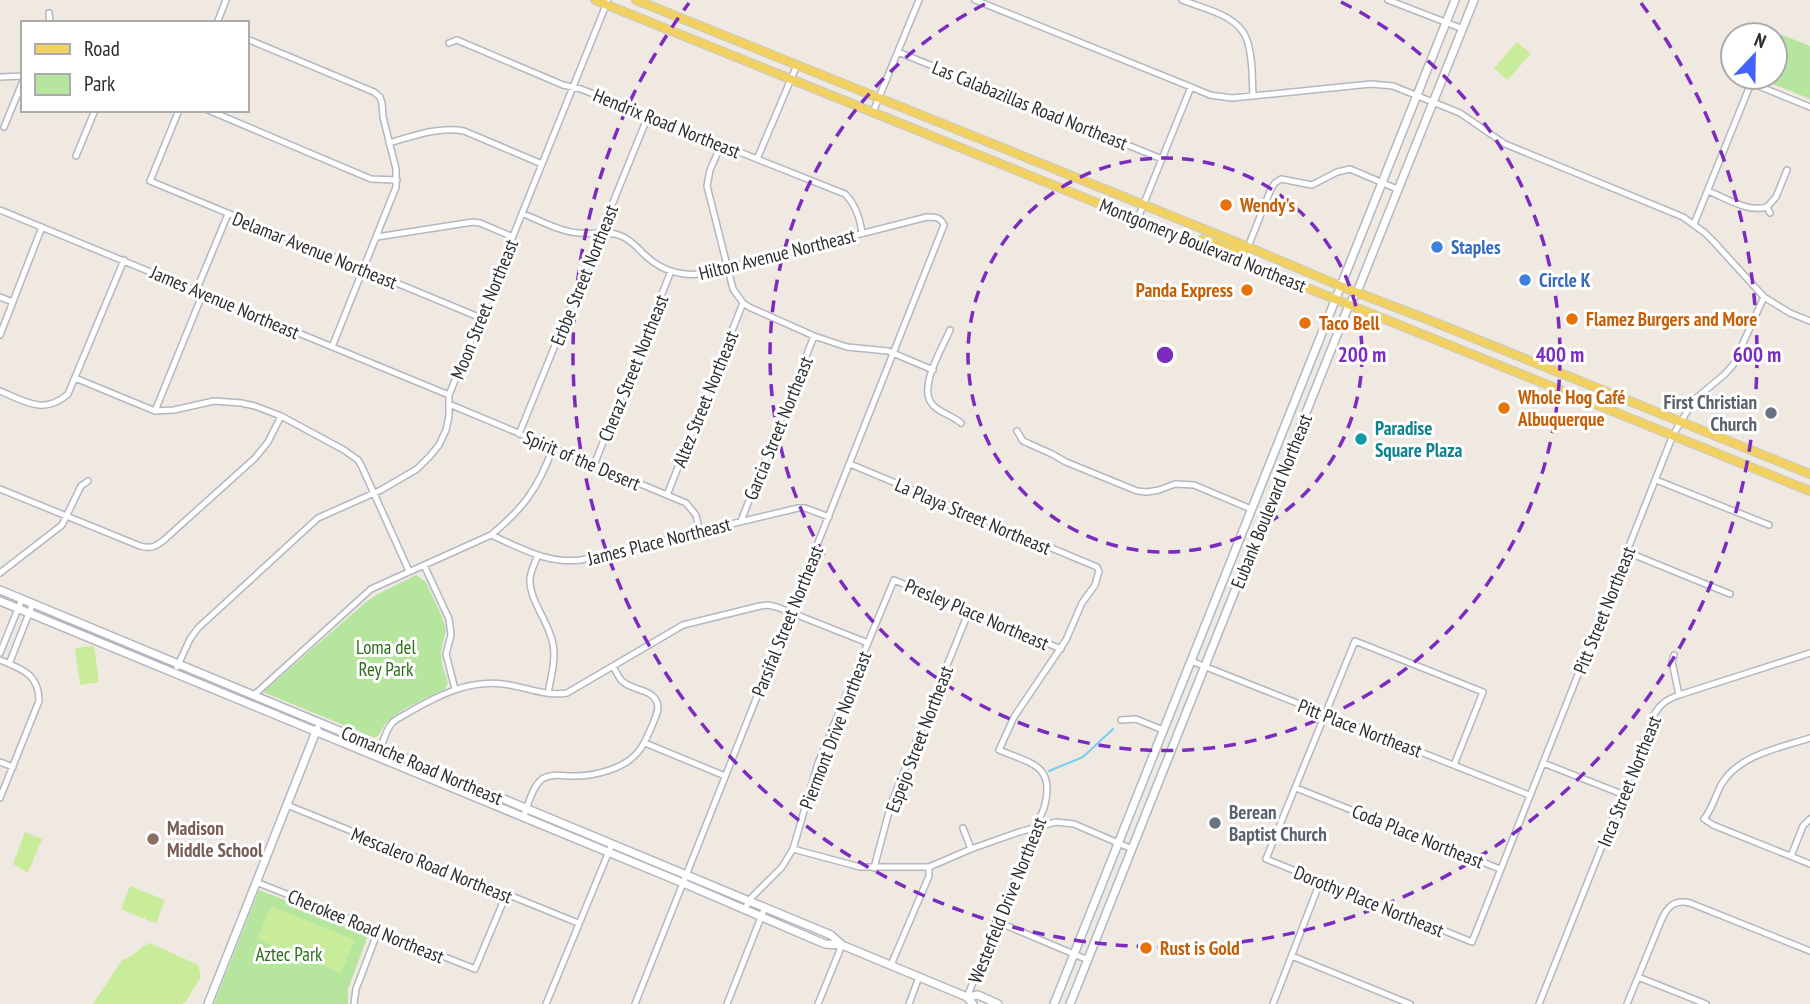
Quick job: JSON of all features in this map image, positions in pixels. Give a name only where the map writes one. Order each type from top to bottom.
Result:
[{"type":"main road","name":"Montgomery Boulevard Northeast","points":[[595,0],[607,2],[1810,491]]},
{"type":"main road","name":"Montgomery Boulevard Northeast","points":[[636,0],[1810,474]]},
{"type":"main road","points":[[1198,243],[1203,239],[1242,253],[1248,247]]},
{"type":"street","points":[[218,21],[226,0]]},
{"type":"street","points":[[873,112],[919,0]]},
{"type":"street","points":[[975,0],[1221,97],[1381,84],[1393,86],[1460,113],[1505,144],[1676,213],[1694,224],[1714,242],[1764,297],[1790,313],[1810,321]]},
{"type":"street","points":[[1182,0],[1227,18],[1243,31],[1250,54],[1253,96]]},
{"type":"street","points":[[1388,0],[1463,29]]},
{"type":"street","name":"Eubank Boulevard Northeast","points":[[1054,1004],[1455,0]]},
{"type":"street","name":"Eubank Boulevard Northeast","points":[[1070,1004],[1349,305],[1357,292],[1474,0]]},
{"type":"street","name":"Moon Street Northeast","points":[[174,673],[198,628],[318,517],[404,478],[430,456],[439,444],[449,416],[449,395],[607,2]]},
{"type":"street","points":[[49,13],[50,21]]},
{"type":"street","points":[[248,39],[374,92],[380,97],[397,180],[394,195],[332,347]]},
{"type":"street","name":"Hendrix Road Northeast","points":[[449,43],[457,40],[563,85],[845,194],[857,210],[862,233]]},
{"type":"street","name":"Las Calabazillas Road Northeast","points":[[898,52],[1162,159]]},
{"type":"street","points":[[758,159],[797,65]]},
{"type":"street","points":[[0,77],[21,78]]},
{"type":"street","points":[[4,127],[21,83]]},
{"type":"street","points":[[1694,224],[1751,83],[1810,107]]},
{"type":"street","points":[[1138,218],[1191,87]]},
{"type":"street","points":[[76,156],[94,112]]},
{"type":"street","name":"Delamar Avenue Northeast","points":[[178,112],[150,181],[481,318]]},
{"type":"street","points":[[213,112],[371,180],[397,180]]},
{"type":"street","name":"Erbbe Street Northeast","points":[[520,434],[648,116]]},
{"type":"street","points":[[389,143],[452,129],[464,131],[542,164]]},
{"type":"street","points":[[721,145],[710,170],[707,186],[733,289],[743,303],[755,311],[814,336],[846,347],[882,350],[933,370]]},
{"type":"street","points":[[1248,247],[1271,189],[1281,179],[1312,185],[1337,172],[1350,169],[1397,189]]},
{"type":"street","points":[[1708,191],[1749,208],[1768,210],[1787,170]]},
{"type":"street","name":"James Avenue Northeast","points":[[0,210],[449,395]]},
{"type":"street","points":[[155,411],[228,214]]},
{"type":"street","name":"Hilton Avenue Northeast","points":[[523,214],[569,232],[620,235],[629,239],[654,263],[671,271],[690,275],[701,275],[927,217],[941,219],[944,225],[940,238]]},
{"type":"street","points":[[377,237],[473,222],[487,225],[513,237]]},
{"type":"street","points":[[0,335],[42,227]]},
{"type":"street","name":"Parsifal Street Northeast","points":[[635,1004],[940,238]]},
{"type":"street","points":[[0,391],[33,405],[48,405],[68,394],[124,260]]},
{"type":"street","name":"Cheraz Street Northeast","points":[[594,465],[671,271]]},
{"type":"street","points":[[0,297],[13,302]]},
{"type":"street","name":"Pitt Street Northeast","points":[[1472,942],[1673,435],[1694,400],[1733,365],[1764,297]]},
{"type":"street","name":"Altez Street Northeast","points":[[667,495],[743,303]]},
{"type":"street","points":[[950,330],[927,389],[930,401],[938,410],[961,422]]},
{"type":"street","name":"Garcia Street Northeast","points":[[741,521],[814,336]]},
{"type":"street","points":[[75,378],[155,411],[226,401],[255,406],[281,416],[351,454],[362,467],[409,572]]},
{"type":"street","name":"Spirit of the Desert","points":[[449,404],[686,503],[696,514],[699,530]]},
{"type":"street","points":[[0,489],[149,549],[157,546],[255,458],[268,442],[281,416]]},
{"type":"street","points":[[1017,431],[1023,441],[1137,491],[1159,490],[1175,484],[1194,485],[1251,509]]},
{"type":"street","points":[[254,695],[371,589],[491,535],[521,508],[532,493],[553,448]]},
{"type":"street","name":"La Playa Street Northeast","points":[[850,464],[1097,567]]},
{"type":"street","points":[[1656,480],[1769,525]]},
{"type":"street","points":[[0,573],[62,525],[81,486],[88,481]]},
{"type":"street","name":"James Place Northeast","points":[[491,535],[538,555],[567,562],[805,508],[829,517]]},
{"type":"street","points":[[1627,552],[1730,594]]},
{"type":"street","points":[[538,555],[530,581],[554,646],[548,693]]},
{"type":"street","points":[[424,565],[449,618],[451,635],[446,654],[455,689]]},
{"type":"street","name":"Westerfeld Drive Northeast","points":[[967,997],[1046,801],[1046,778],[1043,771],[999,750],[1014,717],[1061,649],[1082,603],[1099,577],[1097,567]]},
{"type":"street","name":"Presley Place Northeast","points":[[894,579],[1061,649]]},
{"type":"street","name":"Piermont Drive Northeast","points":[[745,910],[750,900],[782,867],[793,849],[818,763],[894,579]]},
{"type":"street","name":"Comanche Road Northeast","points":[[0,590],[831,934],[842,945]]},
{"type":"street","points":[[0,653],[22,598]]},
{"type":"street","name":"Comanche Road Northeast","points":[[0,601],[825,944],[842,945],[891,965],[967,997],[973,1004]]},
{"type":"street","points":[[9,664],[33,603]]},
{"type":"street","points":[[377,757],[387,731],[398,719],[433,698],[455,689],[487,683],[548,693],[567,693],[683,625],[760,606],[777,607],[868,643]]},
{"type":"street","name":"Espejo Street Northeast","points":[[874,868],[891,804],[969,611]]},
{"type":"street","points":[[1296,788],[1354,641],[1483,692],[1454,765]]},
{"type":"street","name":"Inca Street Northeast","points":[[1539,1004],[1655,713],[1667,700],[1679,695],[1810,653]]},
{"type":"street","points":[[1674,655],[1672,662],[1679,695]]},
{"type":"street","points":[[0,660],[24,670],[34,679],[39,689],[39,701],[0,798]]},
{"type":"street","name":"Pitt Place Northeast","points":[[1191,661],[1529,796]]},
{"type":"street","points":[[523,818],[541,780],[549,776],[591,775],[610,770],[628,761],[645,743],[658,708],[656,700],[650,694],[621,680],[613,666]]},
{"type":"street","points":[[1122,720],[1136,719],[1163,730]]},
{"type":"street","points":[[208,1004],[320,722]]},
{"type":"street","points":[[1810,738],[1755,757],[1736,767],[1721,784],[1704,820],[1810,864]]},
{"type":"street","points":[[645,743],[725,776]]},
{"type":"street","points":[[0,762],[13,767]]},
{"type":"street","points":[[1543,762],[1622,794]]},
{"type":"street","name":"Dorothy Place Northeast","points":[[1296,788],[1266,859],[1472,942]]},
{"type":"street","name":"Coda Place Northeast","points":[[1296,788],[1500,869]]},
{"type":"street","name":"Mescalero Road Northeast","points":[[287,806],[578,923]]},
{"type":"street","points":[[1791,856],[1803,826],[1810,818]]},
{"type":"street","points":[[793,849],[860,867],[929,867],[971,849],[1037,827],[1065,822],[1132,849]]},
{"type":"street","points":[[963,828],[971,849]]},
{"type":"street","points":[[546,1004],[612,844]]},
{"type":"street","points":[[891,965],[929,876],[929,867]]},
{"type":"street","name":"Cherokee Road Northeast","points":[[256,882],[475,969],[506,895]]},
{"type":"street","points":[[1273,1004],[1320,882]]},
{"type":"street","points":[[1627,1004],[1666,909],[1675,902],[1682,901],[1810,951]]},
{"type":"street","points":[[727,1004],[765,907]]},
{"type":"street","points":[[998,922],[1088,960]]},
{"type":"street","points":[[354,1004],[356,989],[378,931]]},
{"type":"street","points":[[818,1004],[842,945]]},
{"type":"street","points":[[1292,956],[1409,1004]]},
{"type":"street","points":[[1638,976],[1706,1004]]},
{"type":"street","points":[[909,1004],[919,977]]},
{"type":"street","name":"Comanche Road Northeast","points":[[967,997],[978,995],[998,1004]]},
{"type":"green space","points":[[1789,38],[1810,46],[1810,99],[1789,91]]},
{"type":"green space","points":[[1517,42],[1531,54],[1507,80],[1494,68]]},
{"type":"green space","name":"Loma del Rey Park","points":[[416,575],[426,582],[446,630],[441,651],[448,683],[445,689],[395,715],[375,738],[263,692],[366,602]]},
{"type":"green space","points":[[94,646],[99,682],[80,685],[75,648]]},
{"type":"green space","points":[[25,832],[42,839],[28,873],[13,864]]},
{"type":"green space","points":[[130,886],[165,900],[156,923],[145,919],[146,914],[144,919],[121,909]]},
{"type":"green space","name":"Aztec Park","points":[[259,890],[369,933],[348,989],[348,1004],[214,1004]]},
{"type":"green space","points":[[271,906],[355,940],[341,973],[257,939]]},
{"type":"green space","points":[[150,943],[198,965],[201,976],[187,1000],[182,1004],[93,1004],[122,960]]},
{"type":"waterway","points":[[1049,771],[1083,757],[1113,729]]},
{"type":"place","name":"Wendy's","points":[[1226,205]]},
{"type":"place","name":"Staples","points":[[1437,247]]},
{"type":"place","name":"Circle K","points":[[1525,280]]},
{"type":"place","name":"Panda Express","points":[[1247,290]]},
{"type":"place","name":"Flamez Burgers and More","points":[[1572,319]]},
{"type":"place","name":"Taco Bell","points":[[1305,323]]},
{"type":"place","name":"Whole Hog Café Albuquerque","points":[[1504,408]]},
{"type":"place","name":"First Christian Church","points":[[1771,413]]},
{"type":"place","name":"Paradise Square Plaza","points":[[1361,439]]},
{"type":"place","name":"Berean Baptist Church","points":[[1215,823]]},
{"type":"place","name":"Madison Middle School","points":[[153,839]]},
{"type":"place","name":"Rust is Gold","points":[[1146,948]]}]
